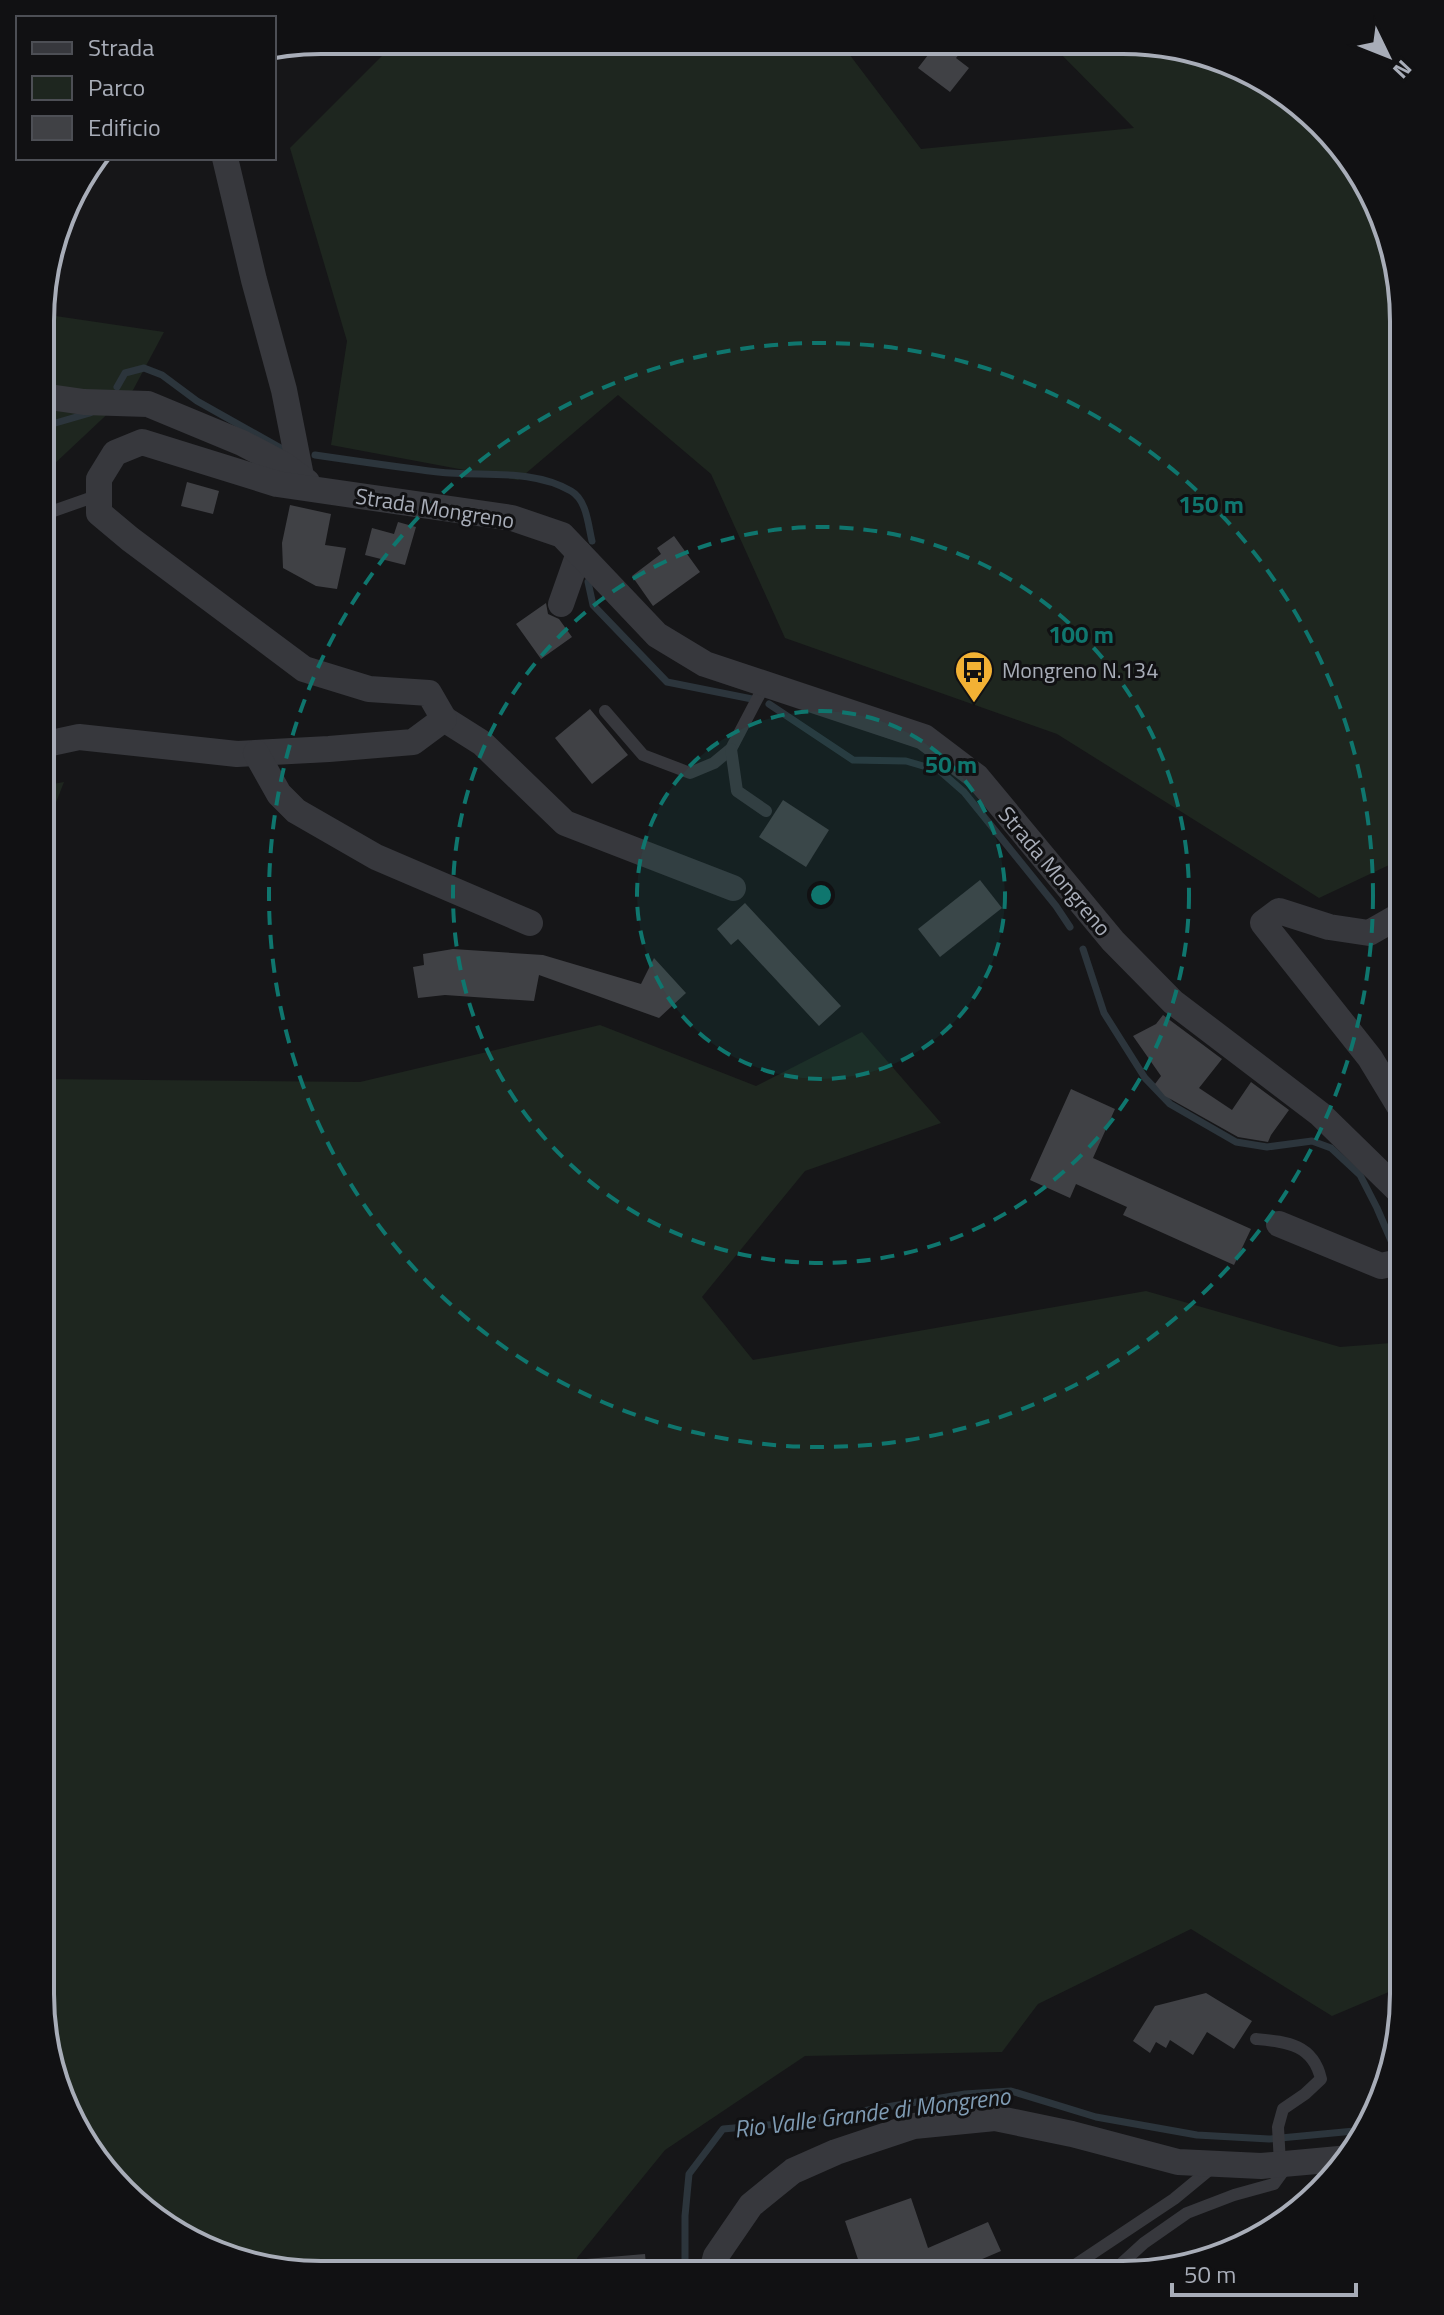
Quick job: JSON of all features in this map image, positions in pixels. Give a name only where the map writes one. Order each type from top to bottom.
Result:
[{"type":"street","points":[[226,160],[308,483]]},
{"type":"street","points":[[54,398],[148,404],[242,443],[308,483]]},
{"type":"street","name":"Strada Mongreno","points":[[99,495],[99,479],[115,453],[142,442],[277,484],[308,483],[512,518],[562,535],[657,635],[705,664],[924,737],[977,777],[1113,941],[1173,1002],[1320,1114],[1389,1182]]},
{"type":"street","points":[[99,495],[99,513],[304,669],[369,689],[429,693],[444,719],[482,743],[565,823],[733,888]]},
{"type":"street","points":[[561,604],[579,553]]},
{"type":"street","points":[[54,742],[79,737],[237,754],[256,753],[413,742],[444,719]]},
{"type":"street","points":[[256,753],[279,794],[296,811],[376,857],[530,923]]},
{"type":"street","points":[[1390,921],[1369,933],[1329,927],[1279,911],[1263,923],[1370,1058],[1390,1090]]},
{"type":"street","points":[[1279,1224],[1381,1266],[1389,1264]]},
{"type":"street","points":[[715,2261],[751,2205],[793,2171],[836,2152],[914,2126],[995,2118],[1072,2134],[1178,2162],[1261,2166],[1283,2160],[1333,2159]]},
{"type":"lane","points":[[54,511],[99,495]]},
{"type":"lane","points":[[605,711],[643,755],[690,773],[714,763],[731,749],[765,684]]},
{"type":"lane","points":[[731,749],[737,791],[766,811]]},
{"type":"lane","points":[[1124,2261],[1187,2213],[1274,2184],[1283,2160],[1278,2127],[1283,2109],[1321,2079],[1317,2063],[1307,2053],[1288,2042],[1256,2039]]},
{"type":"lane","points":[[1081,2261],[1174,2199],[1217,2164]]},
{"type":"green space","points":[[849,54],[921,149],[1134,128],[1061,54],[1158,56],[1225,74],[1256,90],[1312,132],[1335,159],[1370,219],[1388,286],[1390,865],[1319,898],[1057,734],[785,638],[711,474],[618,395],[518,480],[331,445],[347,341],[290,148],[383,55]]},
{"type":"green space","points":[[54,316],[164,332],[133,390],[54,464]]},
{"type":"green space","points":[[64,782],[54,807],[54,784]]},
{"type":"green space","points":[[600,1025],[756,1086],[862,1032],[941,1123],[805,1171],[702,1297],[753,1360],[1146,1291],[1340,1347],[1389,1343],[1389,1992],[1332,2016],[1191,1929],[1038,2004],[1002,2052],[805,2056],[665,2150],[577,2261],[286,2259],[219,2241],[159,2206],[132,2183],[109,2156],[74,2096],[56,2029],[54,1079],[360,1082]]},
{"type":"building","points":[[959,54],[956,58],[969,68],[950,92],[918,68],[928,55]]},
{"type":"building","points":[[187,482],[219,491],[213,514],[181,506]]},
{"type":"building","points":[[290,505],[331,514],[325,545],[346,548],[337,589],[316,586],[283,568],[282,543]]},
{"type":"building","points":[[398,522],[416,527],[405,565],[365,555],[372,528],[394,534]]},
{"type":"building","points":[[674,536],[700,572],[653,606],[632,576],[661,554],[657,548]]},
{"type":"building","points":[[546,603],[548,614],[559,619],[572,637],[541,659],[516,624]]},
{"type":"building","points":[[590,709],[628,755],[592,784],[555,738]]},
{"type":"building","points":[[783,800],[829,830],[806,867],[759,837]]},
{"type":"building","points":[[980,880],[1002,908],[940,957],[918,929]]},
{"type":"building","points":[[745,903],[841,1006],[819,1026],[738,939],[731,945],[717,929]]},
{"type":"building","points":[[453,949],[543,955],[641,984],[654,958],[686,993],[659,1018],[539,975],[534,1001],[445,995],[418,998],[413,967],[424,965],[423,954]]},
{"type":"building","points":[[1163,1015],[1222,1059],[1199,1088],[1232,1110],[1251,1082],[1289,1110],[1268,1142],[1238,1137],[1165,1096],[1155,1084],[1161,1076],[1133,1036],[1156,1024]]},
{"type":"building","points":[[1071,1089],[1115,1109],[1093,1158],[1251,1229],[1234,1265],[1123,1215],[1127,1207],[1076,1184],[1070,1198],[1030,1180]]},
{"type":"building","points":[[1206,1993],[1252,2021],[1234,2049],[1207,2032],[1193,2055],[1170,2040],[1166,2048],[1156,2042],[1150,2053],[1133,2041],[1155,2006]]},
{"type":"building","points":[[911,2198],[928,2248],[988,2222],[1001,2251],[978,2261],[859,2261],[845,2221]]},
{"type":"building","points":[[645,2254],[646,2261],[586,2261]]},
{"type":"waterway","points":[[117,387],[125,373],[144,368],[162,375],[197,401],[286,451]]},
{"type":"waterway","points":[[54,423],[90,413]]},
{"type":"waterway","points":[[315,455],[438,472],[540,479],[576,495],[586,513],[592,541]]},
{"type":"waterway","points":[[588,582],[593,605],[667,682],[752,699]]},
{"type":"waterway","points":[[769,704],[853,760],[906,761],[940,771],[964,792],[1070,927]]},
{"type":"waterway","points":[[1083,949],[1104,1013],[1145,1078],[1170,1104],[1236,1142],[1267,1147],[1312,1141],[1331,1148],[1360,1175],[1389,1237]]},
{"type":"waterway","name":"Rio Valle Grande di Mongreno","points":[[685,2261],[689,2174],[723,2129],[790,2123],[965,2094],[1011,2091],[1096,2117],[1197,2135],[1269,2139],[1351,2131]]},
{"type":"place","name":"Mongreno N.134","points":[[974,704]]}]
